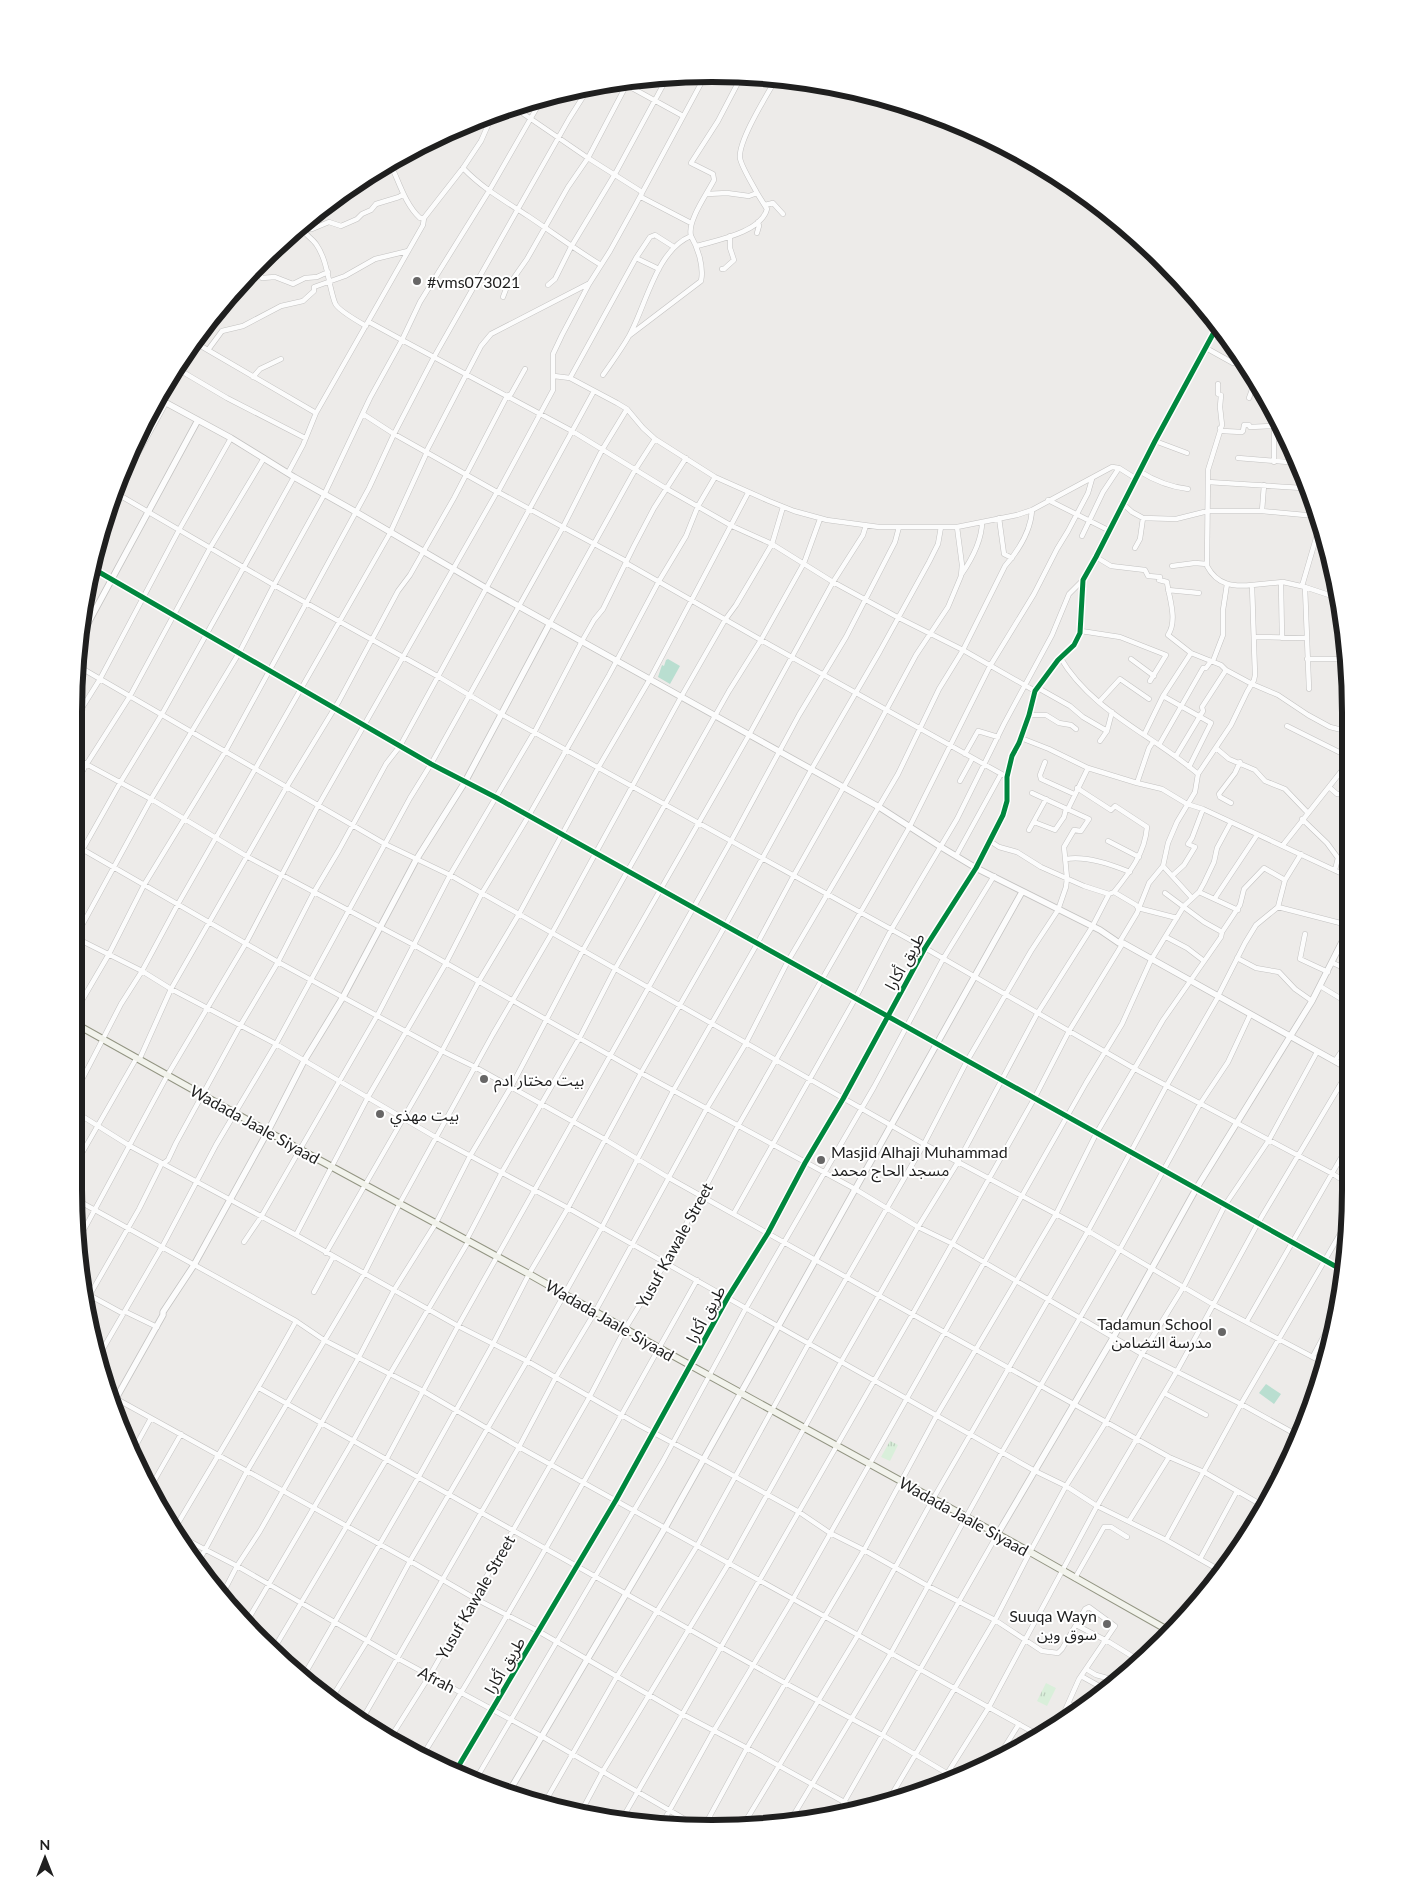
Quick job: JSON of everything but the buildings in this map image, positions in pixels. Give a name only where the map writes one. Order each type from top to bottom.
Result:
[{"type":"main road","name":"Wadada Jaale Siyaad","points":[[83,1028],[1165,1629]]},
{"type":"street","points":[[84,1229],[167,1076],[246,943],[318,806],[540,415],[553,390],[553,354],[589,284],[642,192],[701,83]]},
{"type":"street","points":[[629,336],[701,281],[703,275],[697,246],[691,236],[691,223],[714,180],[713,174],[691,163],[718,121],[738,83]]},
{"type":"street","points":[[548,286],[555,279],[571,246],[615,174],[663,85]]},
{"type":"street","points":[[697,246],[752,228],[766,212],[767,206],[757,193],[740,158],[741,147],[757,111],[772,86]]},
{"type":"street","points":[[633,88],[682,116]]},
{"type":"street","points":[[503,297],[511,280],[527,259],[568,187],[588,158],[623,89]]},
{"type":"street","points":[[83,999],[109,954],[144,884],[225,752],[307,603],[356,512],[434,356],[584,96]]},
{"type":"street","points":[[83,926],[152,799],[239,653],[324,495],[370,398],[386,372],[420,302],[489,191],[536,108]]},
{"type":"street","points":[[522,112],[588,158],[642,192]]},
{"type":"street","points":[[288,473],[316,413],[423,226],[424,218],[463,168],[481,141],[489,124]]},
{"type":"street","points":[[463,168],[474,180],[489,191],[601,264]]},
{"type":"street","points":[[394,172],[403,194],[416,215],[424,218]]},
{"type":"street","points":[[642,192],[641,197],[691,223]]},
{"type":"street","points":[[707,194],[727,193],[749,196],[757,193]]},
{"type":"street","points":[[310,229],[329,222],[341,226],[357,219],[362,214],[371,210],[376,204],[403,194]]},
{"type":"street","points":[[765,205],[773,203],[783,214]]},
{"type":"street","points":[[757,234],[758,222]]},
{"type":"street","points":[[304,233],[316,244],[328,272],[337,306],[572,431],[732,526],[772,544],[834,582],[899,618],[963,650],[1024,686],[1070,706],[1083,717],[1107,731]]},
{"type":"street","points":[[570,378],[636,258],[652,235],[656,235],[674,247]]},
{"type":"street","points":[[603,375],[629,336],[659,269],[674,247],[691,236]]},
{"type":"street","points":[[722,269],[734,260],[730,248],[730,236]]},
{"type":"street","points":[[208,350],[222,331],[243,326],[281,306],[302,301],[314,291],[314,287],[345,276],[375,259],[408,251]]},
{"type":"street","points":[[636,258],[659,269]]},
{"type":"street","points":[[260,275],[262,278],[275,277],[290,284],[328,272]]},
{"type":"street","points":[[83,1078],[121,1004],[142,971],[178,904],[390,533],[427,452],[484,341],[491,334],[589,284]]},
{"type":"street","points":[[734,1213],[808,1079],[855,999],[891,930],[957,819],[1052,635],[1069,594],[1083,580],[1122,503],[1214,332]]},
{"type":"street","points":[[1213,335],[1219,339]]},
{"type":"street","points":[[201,346],[316,413]]},
{"type":"street","points":[[1206,348],[1233,363]]},
{"type":"street","points":[[253,377],[260,370],[281,359]]},
{"type":"street","points":[[83,1151],[136,1059],[140,1058],[171,989],[334,708],[371,639],[424,551],[507,396],[511,394],[525,369]]},
{"type":"street","points":[[183,372],[227,398],[305,438]]},
{"type":"street","points":[[554,376],[570,378],[626,410],[655,439],[715,477],[748,493],[820,519],[899,527],[956,527],[1032,510],[1112,468],[1119,468],[1136,478]]},
{"type":"street","points":[[1218,384],[1222,416],[1208,470],[1207,564],[1210,573],[1216,579],[1239,587],[1281,583],[1304,586],[1331,596]]},
{"type":"street","points":[[1249,398],[1252,389]]},
{"type":"street","points":[[91,1291],[128,1228],[161,1165],[168,1160],[202,1095],[278,962],[314,892],[386,764],[400,746],[594,391]]},
{"type":"street","points":[[140,449],[166,403],[231,438],[324,495],[486,588],[879,807],[976,868],[1092,927],[1190,980],[1342,1066]]},
{"type":"street","points":[[103,1348],[162,1247],[216,1145],[276,1044],[410,798],[432,764],[520,606],[602,450],[626,410]]},
{"type":"street","points":[[364,414],[394,434],[498,492],[594,542],[760,640],[1004,776]]},
{"type":"street","points":[[90,619],[147,510],[154,502],[198,420]]},
{"type":"street","points":[[1220,428],[1222,431],[1242,432],[1244,426],[1274,426]]},
{"type":"street","points":[[1274,427],[1274,462]]},
{"type":"street","points":[[83,706],[100,679],[178,530],[231,438]]},
{"type":"street","points":[[117,1395],[164,1312],[194,1265],[268,1131],[304,1061],[343,997],[416,860],[465,782],[594,542],[655,439]]},
{"type":"street","points":[[1155,441],[1187,453]]},
{"type":"street","points":[[83,770],[130,696],[210,548],[264,458]]},
{"type":"street","points":[[244,1242],[261,1217],[338,1080],[377,1016],[450,875],[497,798],[535,731],[582,641],[603,609],[654,508],[686,458]]},
{"type":"street","points":[[1238,458],[1291,463]]},
{"type":"street","points":[[1082,536],[1103,492],[1119,468]]},
{"type":"street","points":[[1139,471],[1153,480],[1168,486],[1188,489]]},
{"type":"street","points":[[83,848],[162,714],[294,477]]},
{"type":"street","points":[[296,1235],[368,1096],[446,963],[482,893],[528,817],[616,661],[659,581],[686,536],[698,506],[715,477]]},
{"type":"street","name":"Yusuf Kawale Street","points":[[393,1734],[430,1675],[514,1530],[590,1396],[625,1329],[666,1262],[738,1126],[777,1061],[910,826],[990,666],[1027,607],[1088,493],[1092,479]]},
{"type":"street","points":[[1208,482],[1301,488]]},
{"type":"street","points":[[1262,511],[1264,485]]},
{"type":"street","points":[[326,1253],[442,1051],[598,768],[650,679],[748,493]]},
{"type":"street","points":[[121,495],[274,585],[439,676],[501,714],[535,731],[664,805],[925,948],[1135,1069],[1342,1180]]},
{"type":"street","points":[[1048,500],[1108,530]]},
{"type":"street","points":[[1122,503],[1132,512],[1143,518],[1176,518],[1208,511],[1262,511],[1311,516]]},
{"type":"street","points":[[201,1557],[248,1471],[364,1274],[400,1203],[552,933],[681,697],[725,620],[738,602],[772,544],[783,507]]},
{"type":"street","points":[[364,1715],[519,1447],[556,1377],[595,1312],[707,1108],[746,1043],[788,961],[898,774],[939,689],[963,650],[1005,566],[1026,534],[1032,510]]},
{"type":"street","points":[[999,518],[1004,554],[1012,558]]},
{"type":"street","points":[[1136,548],[1140,539],[1143,518]]},
{"type":"street","points":[[225,1589],[359,1357],[394,1290],[436,1223],[470,1156],[511,1087],[583,950],[664,805],[804,563],[820,519]]},
{"type":"street","points":[[334,1694],[367,1641],[410,1561],[527,1361],[602,1227],[673,1091],[757,944],[929,633],[948,607],[980,538],[982,522]]},
{"type":"street","points":[[249,1617],[468,1242],[502,1172],[580,1037],[659,890],[859,541],[866,525]]},
{"type":"street","points":[[276,1645],[386,1460],[458,1326],[731,841],[799,715],[867,599],[895,542],[899,527]]},
{"type":"street","points":[[307,1672],[493,1344],[529,1274],[568,1208],[641,1073],[811,770],[899,618],[938,544],[942,527]]},
{"type":"street","points":[[956,527],[962,565],[961,576]]},
{"type":"street","points":[[1309,689],[1304,586],[1317,536]]},
{"type":"street","points":[[1096,556],[1111,566],[1146,570],[1148,576],[1160,577],[1159,580],[1167,582],[1171,599],[1172,622],[1168,635],[1192,653],[1212,661],[1252,684],[1278,695],[1330,727],[1342,730]]},
{"type":"street","points":[[1172,566],[1195,563],[1207,564]]},
{"type":"street","points":[[99,572],[432,764],[497,798],[1066,1118],[1338,1268]]},
{"type":"street","points":[[956,856],[1004,776],[1021,738],[1036,690],[1045,675],[1060,657],[1074,645],[1081,632],[1083,580]]},
{"type":"street","points":[[1281,583],[1282,638]]},
{"type":"street","points":[[1159,745],[1203,668],[1206,668],[1212,661],[1223,635],[1223,610],[1227,584]]},
{"type":"street","points":[[625,1814],[951,1243],[989,1180],[1069,1031],[1121,943],[1137,913],[1149,883],[1163,866],[1168,843],[1194,792],[1198,774],[1231,725],[1255,675],[1252,585]]},
{"type":"street","points":[[1168,590],[1199,593]]},
{"type":"street","points":[[1081,632],[1120,637],[1166,655],[1150,681]]},
{"type":"street","points":[[1254,637],[1306,638]]},
{"type":"street","points":[[1144,735],[1163,696],[1192,653]]},
{"type":"street","points":[[1060,657],[1076,681],[1099,702],[1153,742],[1176,756],[1198,774]]},
{"type":"street","points":[[1131,659],[1154,676]]},
{"type":"street","points":[[1307,659],[1340,659]]},
{"type":"street","points":[[84,670],[385,844],[450,875],[843,1099],[989,1180],[1088,1231],[1214,1305],[1319,1360]]},
{"type":"street","points":[[1176,756],[1203,711],[1202,707],[1205,700],[1226,670]]},
{"type":"street","points":[[1099,702],[1120,679],[1149,699]]},
{"type":"street","points":[[1163,696],[1211,723],[1189,767]]},
{"type":"street","points":[[1100,741],[1107,731],[1112,712]]},
{"type":"street","points":[[1029,715],[1046,715],[1059,723],[1072,725],[1076,729]]},
{"type":"street","points":[[1287,726],[1342,754]]},
{"type":"street","points":[[965,754],[978,731],[998,737]]},
{"type":"street","points":[[1021,738],[1088,768],[1137,784],[1162,789],[1187,804],[1203,809],[1342,874]]},
{"type":"street","points":[[1137,784],[1146,755],[1153,742]]},
{"type":"street","points":[[1216,748],[1229,759],[1256,770],[1265,781],[1285,789],[1307,812]]},
{"type":"street","points":[[960,781],[972,759]]},
{"type":"street","points":[[584,1807],[603,1772],[690,1630],[918,1227],[958,1162],[1037,1014],[1112,893],[1130,872],[1139,857],[1146,839],[1147,827],[1115,806],[1111,810],[1076,791],[1041,779],[1040,775],[1045,762]]},
{"type":"street","points":[[1232,803],[1220,797],[1219,794],[1235,773],[1240,762]]},
{"type":"street","points":[[83,763],[152,799],[248,857],[414,945],[545,1020],[580,1037],[673,1091],[825,1173],[918,1227],[951,1243],[1113,1338],[1294,1433]]},
{"type":"street","points":[[1034,822],[1055,830],[1064,817],[1088,768]]},
{"type":"street","points":[[1282,846],[1307,812],[1342,770]]},
{"type":"street","points":[[976,868],[999,825],[1007,801],[1004,776]]},
{"type":"street","points":[[1329,787],[1337,794],[1342,794]]},
{"type":"street","points":[[547,1798],[616,1678],[697,1546],[773,1411],[809,1342],[888,1209],[1005,994],[1058,910],[1068,878],[1065,844],[1074,830],[1081,831],[1090,819],[1032,792]]},
{"type":"street","points":[[1029,830],[1046,799]]},
{"type":"street","points":[[1173,875],[1184,865],[1195,848],[1188,844],[1203,809]]},
{"type":"street","points":[[1302,819],[1327,843],[1338,858],[1335,870]]},
{"type":"street","points":[[665,1818],[713,1732],[793,1599],[1104,1051],[1122,1024],[1151,960],[1184,906],[1199,892],[1214,862],[1217,848],[1231,822]]},
{"type":"street","points":[[1215,898],[1257,834]]},
{"type":"street","points":[[990,841],[1017,852],[1041,867],[1112,893],[1136,905],[1138,908],[1177,918]]},
{"type":"street","points":[[1108,841],[1139,857]]},
{"type":"street","points":[[83,851],[278,962],[606,1140],[669,1178],[880,1297],[977,1349],[1041,1387],[1169,1457],[1204,1472],[1259,1504]]},
{"type":"street","points":[[747,1819],[858,1635],[894,1567],[1088,1231],[1167,1085],[1218,996],[1237,958],[1257,924],[1278,907],[1285,880],[1301,854]]},
{"type":"street","points":[[1066,858],[1094,860],[1130,872]]},
{"type":"street","points":[[1163,866],[1192,898]]},
{"type":"street","name":"طريق أكارا","points":[[458,1767],[616,1500],[728,1297],[768,1234],[805,1163],[843,1099],[925,948],[976,868]]},
{"type":"street","points":[[708,1820],[747,1748],[864,1550],[936,1415],[1056,1214],[1096,1134],[1190,980],[1238,910],[1244,889],[1264,868],[1285,880]]},
{"type":"street","points":[[478,1776],[634,1510],[746,1308],[862,1109],[943,959],[994,876]]},
{"type":"street","points":[[512,1787],[665,1528],[1022,892]]},
{"type":"street","points":[[1199,892],[1238,910]]},
{"type":"street","points":[[1165,893],[1204,922],[1222,932]]},
{"type":"street","points":[[1278,907],[1342,923]]},
{"type":"street","points":[[1305,934],[1300,959],[1328,972]]},
{"type":"street","points":[[1166,937],[1187,948],[1204,961]]},
{"type":"street","points":[[83,942],[142,971],[171,989],[276,1044],[437,1138],[666,1262],[841,1362],[971,1433],[1035,1471],[1066,1486],[1097,1506],[1166,1540],[1216,1568]]},
{"type":"street","points":[[842,1806],[960,1603],[997,1535],[1113,1338],[1196,1189],[1312,1001],[1342,943]]},
{"type":"street","points":[[1237,958],[1256,968],[1279,972],[1295,989],[1312,1001]]},
{"type":"street","points":[[1333,963],[1342,967]]},
{"type":"street","points":[[1320,986],[1342,999]]},
{"type":"street","points":[[793,1815],[891,1653],[1002,1452],[1120,1249],[1200,1104],[1228,1062],[1250,1015]]},
{"type":"street","points":[[1335,1062],[1342,1050]]},
{"type":"street","points":[[892,1794],[996,1620],[1066,1486],[1106,1422],[1142,1354],[1184,1286],[1225,1205],[1269,1140],[1317,1052]]},
{"type":"street","points":[[259,1388],[785,1683],[884,1736],[946,1774],[989,1707],[1097,1506],[1177,1371],[1258,1223],[1342,1082]]},
{"type":"street","points":[[83,1117],[130,1146],[296,1235],[458,1326],[527,1361],[622,1416],[799,1512],[830,1533],[960,1603],[996,1620],[1042,1651],[1058,1653],[1085,1609],[1089,1607],[1115,1626],[1081,1676],[1064,1714]]},
{"type":"street","points":[[1247,1321],[1342,1157]]},
{"type":"street","points":[[83,1203],[296,1321],[324,1340],[423,1391],[488,1427],[519,1447],[1034,1732]]},
{"type":"street","points":[[1166,1540],[1241,1404],[1341,1233]]},
{"type":"street","points":[[314,1292],[333,1257]]},
{"type":"street","points":[[425,1751],[546,1548],[697,1280]]},
{"type":"street","points":[[92,1298],[122,1313],[126,1312],[157,1326]]},
{"type":"street","points":[[178,1523],[259,1388],[296,1321]]},
{"type":"street","points":[[1313,1356],[1326,1333]]},
{"type":"street","points":[[1164,1393],[1206,1415]]},
{"type":"street","points":[[119,1402],[248,1471],[474,1598],[538,1631],[616,1678],[713,1732],[747,1748],[850,1805]]},
{"type":"street","points":[[136,1445],[151,1418]]},
{"type":"street","points":[[154,1481],[181,1434]]},
{"type":"street","points":[[1129,1521],[1169,1457]]},
{"type":"street","points":[[1200,1559],[1236,1491]]},
{"type":"street","points":[[1075,1578],[1104,1528],[1110,1527],[1127,1537]]},
{"type":"street","name":"Afrah","points":[[189,1542],[237,1566],[397,1658],[543,1737],[685,1819]]},
{"type":"street","points":[[1076,1625],[1134,1658]]},
{"type":"street","points":[[1086,1669],[1096,1675],[1110,1679]]},
{"type":"street","points":[[1081,1676],[1100,1687]]},
{"type":"street","points":[[1068,1704],[1074,1706]]},
{"type":"street","points":[[1003,1750],[1018,1724]]},
{"type":"green space","points":[[668,659],[680,666],[670,684],[658,677],[662,665],[664,666]]},
{"type":"green space","points":[[1266,1384],[1281,1394],[1274,1404],[1259,1393]]},
{"type":"green space","points":[[890,1441],[898,1445],[890,1461],[881,1457]]},
{"type":"green space","points":[[1046,1683],[1056,1688],[1047,1706],[1037,1701]]},
{"type":"cycle path","points":[[458,1767],[616,1500],[728,1297],[768,1233],[925,948],[976,868],[1003,815],[1007,801],[1007,777],[1012,756],[1029,715],[1035,691],[1058,660],[1074,645],[1080,633],[1083,580],[1214,332]]},
{"type":"cycle path","points":[[99,572],[431,764],[497,798],[1338,1268]]},
{"type":"place","name":"#vms073021","points":[[417,281]]},
{"type":"place","name":"بيت مختار ادم","points":[[484,1079]]},
{"type":"place","name":"بيت مهذي","points":[[380,1114]]},
{"type":"place","name":"Masjid Alhaji Muhammad مسجد الحاج محمد","points":[[821,1160]]},
{"type":"place","name":"Tadamun School مدرسة التضامن","points":[[1222,1332]]},
{"type":"place","name":"Suuqa Wayn سوق وين","points":[[1107,1624]]}]
